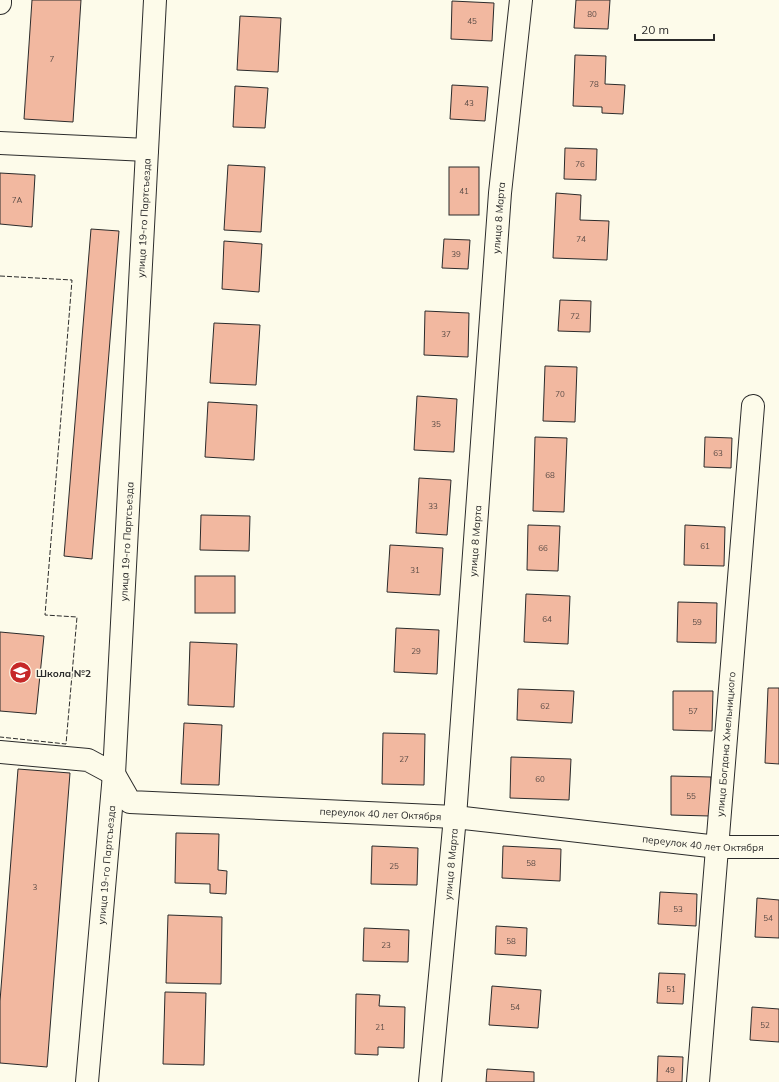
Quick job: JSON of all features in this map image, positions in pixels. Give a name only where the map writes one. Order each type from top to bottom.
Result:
[{"type":"street","name":"улица 19-го Партсъезда","points":[[87,1082],[114,774],[155,0]]},
{"type":"street","name":"улица 8 Марта","points":[[430,1082],[455,817],[500,193],[521,0]]},
{"type":"street","points":[[0,143],[147,150]]},
{"type":"street","name":"улица Богдана Хмельницкого","points":[[698,1082],[753,406]]},
{"type":"street","points":[[0,752],[88,760],[114,774]]},
{"type":"street","name":"переулок 40 лет Октября","points":[[114,774],[130,802],[455,817],[718,847],[779,847]]},
{"type":"building","points":[[32,0],[81,0],[73,122],[24,119]]},
{"type":"building","points":[[576,0],[610,0],[608,29],[574,28]]},
{"type":"building","points":[[452,1],[494,3],[492,41],[451,39]]},
{"type":"building","points":[[240,16],[281,18],[278,72],[237,70]]},
{"type":"building","points":[[575,55],[606,56],[605,84],[625,85],[623,114],[602,113],[602,107],[573,106]]},
{"type":"building","points":[[452,85],[488,87],[485,121],[450,119]]},
{"type":"building","points":[[235,86],[268,88],[265,128],[233,127]]},
{"type":"building","points":[[565,148],[597,149],[596,180],[564,179]]},
{"type":"building","points":[[228,165],[265,167],[261,232],[224,230]]},
{"type":"building","points":[[449,167],[479,167],[479,215],[449,215]]},
{"type":"building","points":[[0,173],[35,175],[32,227],[0,224]]},
{"type":"building","points":[[556,193],[581,195],[580,220],[609,221],[607,260],[553,258]]},
{"type":"building","points":[[91,229],[119,231],[92,559],[64,556]]},
{"type":"building","points":[[444,239],[470,240],[468,269],[442,268]]},
{"type":"building","points":[[224,241],[262,244],[259,292],[222,289]]},
{"type":"building","points":[[560,300],[591,301],[590,332],[558,331]]},
{"type":"building","points":[[425,311],[469,313],[468,357],[424,355]]},
{"type":"building","points":[[214,323],[260,325],[256,385],[210,383]]},
{"type":"building","points":[[545,366],[577,367],[575,422],[543,421]]},
{"type":"building","points":[[417,396],[457,399],[454,452],[414,450]]},
{"type":"building","points":[[208,402],[257,405],[254,460],[205,457]]},
{"type":"building","points":[[535,437],[567,438],[564,512],[533,511]]},
{"type":"building","points":[[705,437],[732,438],[731,468],[704,467]]},
{"type":"building","points":[[419,478],[451,480],[447,535],[416,533]]},
{"type":"building","points":[[201,515],[250,516],[249,551],[200,550]]},
{"type":"building","points":[[528,525],[560,526],[558,571],[527,570]]},
{"type":"building","points":[[685,525],[725,527],[724,566],[684,565]]},
{"type":"building","points":[[390,545],[443,548],[440,595],[387,592]]},
{"type":"building","points":[[195,576],[235,576],[235,613],[195,613]]},
{"type":"building","points":[[526,594],[570,596],[568,644],[524,642]]},
{"type":"building","points":[[678,602],[717,603],[716,643],[677,642]]},
{"type":"building","points":[[396,628],[439,630],[437,674],[394,672]]},
{"type":"building","name":"Школа №2","points":[[0,632],[44,636],[36,714],[0,711]]},
{"type":"building","points":[[190,642],[237,644],[234,707],[188,705]]},
{"type":"building","points":[[768,688],[779,688],[779,764],[765,763]]},
{"type":"building","points":[[518,689],[574,691],[572,723],[517,720]]},
{"type":"building","points":[[673,691],[713,691],[712,731],[673,730]]},
{"type":"building","points":[[184,723],[222,725],[219,785],[181,784]]},
{"type":"building","points":[[383,733],[425,734],[424,785],[382,784]]},
{"type":"building","points":[[511,757],[571,759],[569,800],[510,798]]},
{"type":"building","points":[[18,769],[70,773],[47,1067],[0,1063],[0,1001]]},
{"type":"building","points":[[671,776],[711,777],[710,816],[671,815]]},
{"type":"building","points":[[176,833],[219,834],[218,870],[227,871],[226,894],[210,893],[210,884],[175,883]]},
{"type":"building","points":[[372,846],[418,848],[417,885],[371,884]]},
{"type":"building","points":[[503,846],[561,849],[560,881],[502,878]]},
{"type":"building","points":[[660,892],[697,894],[696,926],[658,924]]},
{"type":"building","points":[[757,898],[779,900],[779,938],[755,937]]},
{"type":"building","points":[[168,915],[222,917],[221,984],[166,983]]},
{"type":"building","points":[[496,926],[527,928],[526,956],[495,954]]},
{"type":"building","points":[[364,928],[409,930],[408,962],[363,961]]},
{"type":"building","points":[[659,973],[685,974],[683,1004],[657,1003]]},
{"type":"building","points":[[492,986],[541,990],[538,1028],[489,1025]]},
{"type":"building","points":[[165,992],[206,993],[204,1065],[163,1064]]},
{"type":"building","points":[[356,994],[380,995],[379,1006],[405,1007],[404,1048],[378,1047],[378,1055],[355,1054]]},
{"type":"building","points":[[752,1007],[779,1009],[779,1042],[750,1040]]},
{"type":"building","points":[[658,1056],[683,1057],[682,1082],[657,1082]]},
{"type":"building","points":[[487,1069],[534,1072],[534,1082],[486,1082]]},
{"type":"fence","points":[[0,276],[72,280],[45,615],[77,617],[66,744],[0,737]]},
{"type":"place","name":"Школа №2","points":[[20,673]]}]
